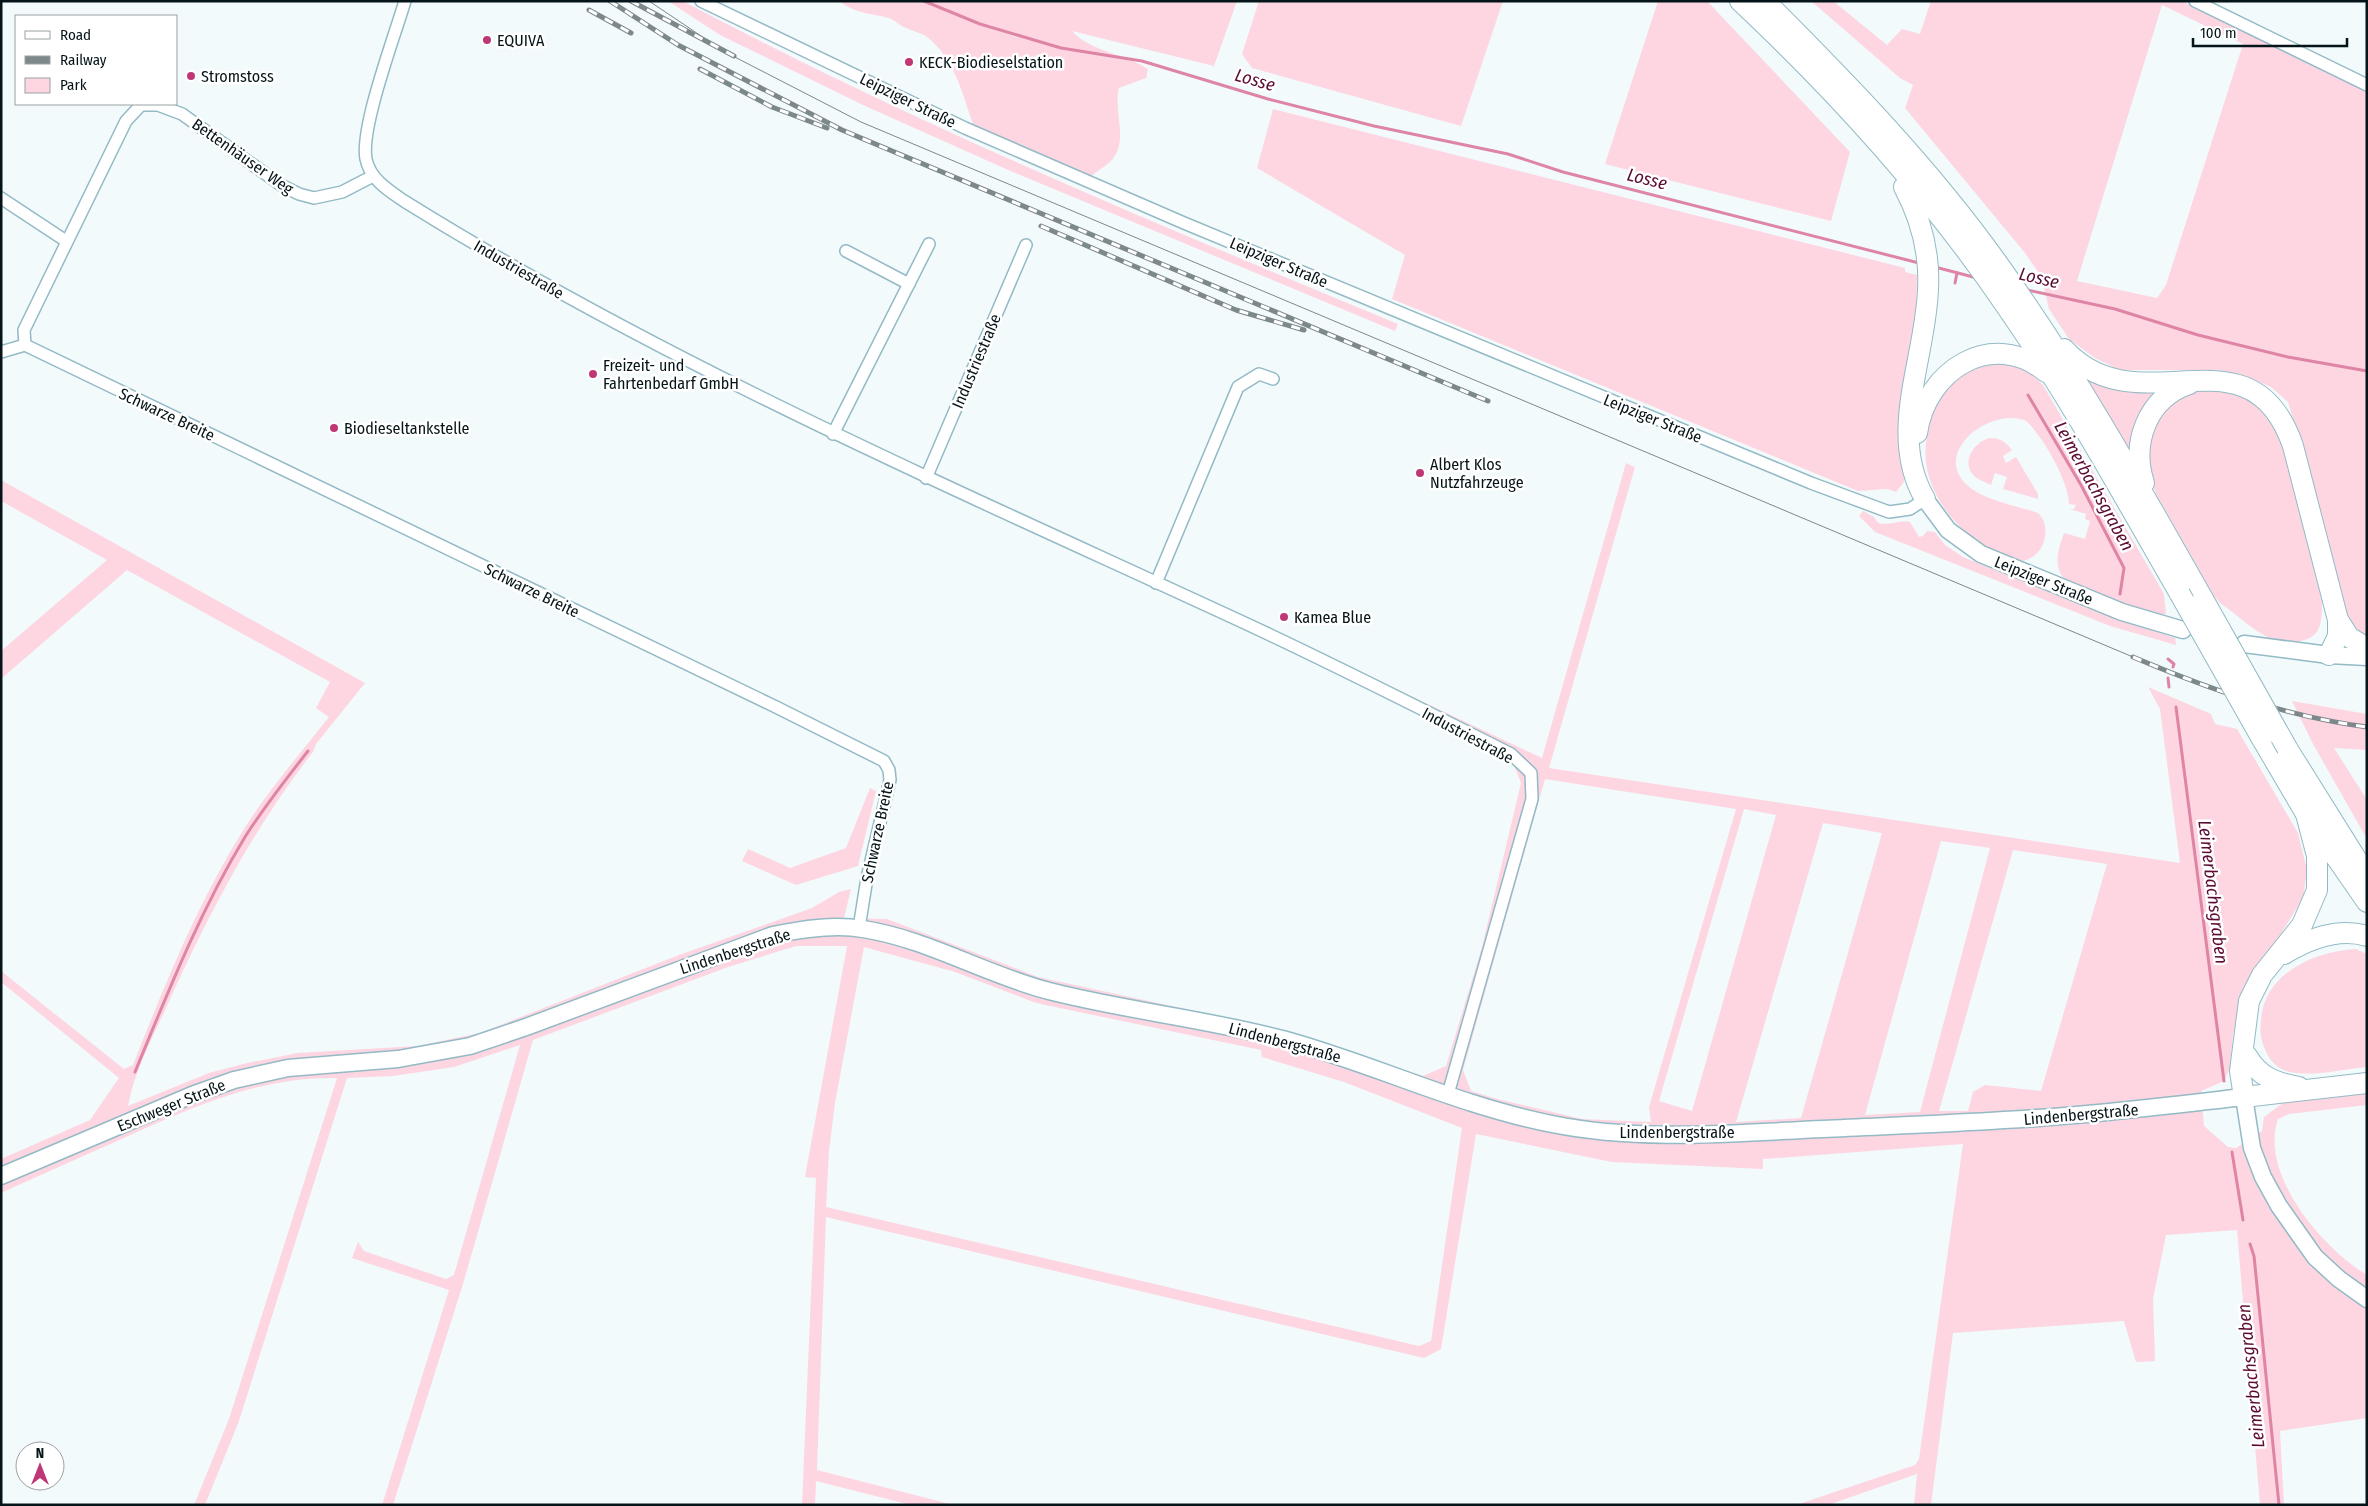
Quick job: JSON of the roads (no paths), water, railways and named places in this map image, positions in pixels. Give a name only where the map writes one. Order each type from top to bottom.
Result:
[{"type":"highway","points":[[1740,1],[1821,81],[1887,154],[1967,252],[2006,305],[2054,379],[2306,814],[2367,902]]},
{"type":"highway","points":[[1765,1],[1854,91],[1900,141],[1995,259],[2093,407],[2287,748],[2367,876]]},
{"type":"highway","points":[[1887,154],[1914,207],[1925,243],[1928,290],[1908,426],[1912,470],[1925,499]]},
{"type":"highway","points":[[2032,314],[2073,358],[2105,377],[2139,383],[2223,380],[2247,387],[2267,400],[2280,414],[2295,451],[2338,620],[2339,633],[2329,655]]},
{"type":"highway","points":[[1925,499],[1917,462],[1918,429],[1927,402],[1947,374],[1960,365],[1978,357],[2009,353],[2030,360],[2054,379]]},
{"type":"highway","points":[[2153,511],[2139,460],[2140,442],[2144,426],[2164,398],[2183,386],[2203,381]]},
{"type":"highway","points":[[2329,655],[2332,613],[2330,590]]},
{"type":"highway","points":[[2338,620],[2349,637],[2367,648]]},
{"type":"highway","points":[[2244,1098],[2240,1076],[2247,1006],[2254,990],[2306,918],[2316,890],[2318,856],[2306,814]]},
{"type":"highway","points":[[2335,827],[2367,859]]},
{"type":"highway","points":[[2278,957],[2326,935],[2352,933],[2367,936]]},
{"type":"highway","points":[[2244,1028],[2248,1056],[2248,1075],[2244,1098]]},
{"type":"highway","points":[[2248,1056],[2257,1070],[2270,1079],[2310,1090]]},
{"type":"highway","points":[[2244,1098],[2367,1083]]},
{"type":"main road","name":"Leipziger Straße","points":[[1925,499],[1948,530],[1981,554],[2122,612],[2182,630]]},
{"type":"main road","points":[[2244,644],[2329,655],[2367,657]]},
{"type":"main road","name":"Lindenbergstraße","points":[[348,1062],[416,1056],[470,1046],[773,935],[812,929],[859,928],[913,942],[984,970],[1048,991],[1226,1026],[1285,1040],[1474,1104],[1552,1124],[1616,1132],[1664,1135],[2006,1120],[2244,1098]]},
{"type":"main road","name":"Eschweger Straße","points":[[1,1176],[192,1095],[234,1080],[288,1068],[348,1062]]},
{"type":"main road","points":[[2244,1098],[2252,1148],[2263,1177],[2278,1206],[2315,1257],[2339,1279],[2367,1299]]},
{"type":"street","points":[[373,176],[366,158],[367,133],[405,1]]},
{"type":"street","name":"Leipziger Straße","points":[[701,1],[965,128],[1184,223],[1865,504],[1881,510],[1894,512],[1910,509],[1925,499]]},
{"type":"street","points":[[2195,1],[2367,85]]},
{"type":"street","name":"Bettenhäuser Weg","points":[[66,241],[126,121],[141,105],[158,105],[182,114],[281,185],[299,194],[314,198],[342,192],[373,176]]},
{"type":"street","name":"Industriestraße","points":[[373,176],[381,185],[443,226],[626,329],[833,434],[1253,627],[1511,754],[1531,773],[1532,799],[1448,1094]]},
{"type":"street","points":[[1,198],[66,241],[24,330],[25,345],[1,352]]},
{"type":"street","points":[[833,434],[929,244]]},
{"type":"street","name":"Industriestraße","points":[[926,478],[1026,244]]},
{"type":"street","points":[[846,251],[909,284]]},
{"type":"street","name":"Schwarze Breite","points":[[25,345],[768,703],[884,761],[889,770],[890,780],[867,878],[859,928]]},
{"type":"street","points":[[1156,583],[1238,387],[1259,374],[1273,379]]},
{"type":"waterway","name":"Losse","points":[[924,1],[980,24],[1061,48],[1142,61],[1268,99],[1374,126],[1508,154],[1563,172],[1919,263]]},
{"type":"waterway","name":"Losse","points":[[1935,267],[1977,278]]},
{"type":"waterway","name":"Leimerbachsgraben","points":[[1955,283],[1957,273]]},
{"type":"waterway","name":"Losse","points":[[2027,290],[2115,309],[2198,335],[2288,357],[2367,371]]},
{"type":"waterway","name":"Leimerbachsgraben","points":[[2028,395],[2081,485],[2124,568],[2120,594]]},
{"type":"waterway","name":"Leimerbachsgraben","points":[[2168,659],[2174,664],[2173,667]]},
{"type":"waterway","name":"Leimerbachsgraben","points":[[2168,678],[2169,687]]},
{"type":"waterway","name":"Leimerbachsgraben","points":[[2176,707],[2224,1081]]},
{"type":"waterway","points":[[135,1072],[213,894],[245,837],[308,751]]},
{"type":"waterway","name":"Leimerbachsgraben","points":[[2232,1152],[2243,1220]]},
{"type":"waterway","name":"Leimerbachsgraben","points":[[2250,1244],[2254,1256],[2279,1505]]},
{"type":"tram line","points":[[649,1],[725,52],[861,122],[2133,657]]},
{"type":"railway","points":[[610,1],[678,45],[842,130],[1488,401]]},
{"type":"railway","points":[[631,1],[734,56]]},
{"type":"railway","points":[[589,10],[631,33]]},
{"type":"railway","points":[[700,69],[772,107],[827,128]]},
{"type":"railway","points":[[1041,226],[1236,310],[1304,330]]},
{"type":"railway","points":[[2133,657],[2247,700],[2306,716],[2367,727]]},
{"type":"place","name":"EQUIVA","points":[[487,40]]},
{"type":"place","name":"KECK-Biodieselstation","points":[[909,62]]},
{"type":"place","name":"Stromstoss","points":[[191,76]]},
{"type":"place","name":"Freizeit- und Fahrtenbedarf GmbH","points":[[593,374]]},
{"type":"place","name":"Biodieseltankstelle","points":[[334,428]]},
{"type":"place","name":"Albert Klos Nutzfahrzeuge","points":[[1420,473]]},
{"type":"place","name":"Kamea Blue","points":[[1284,617]]}]
